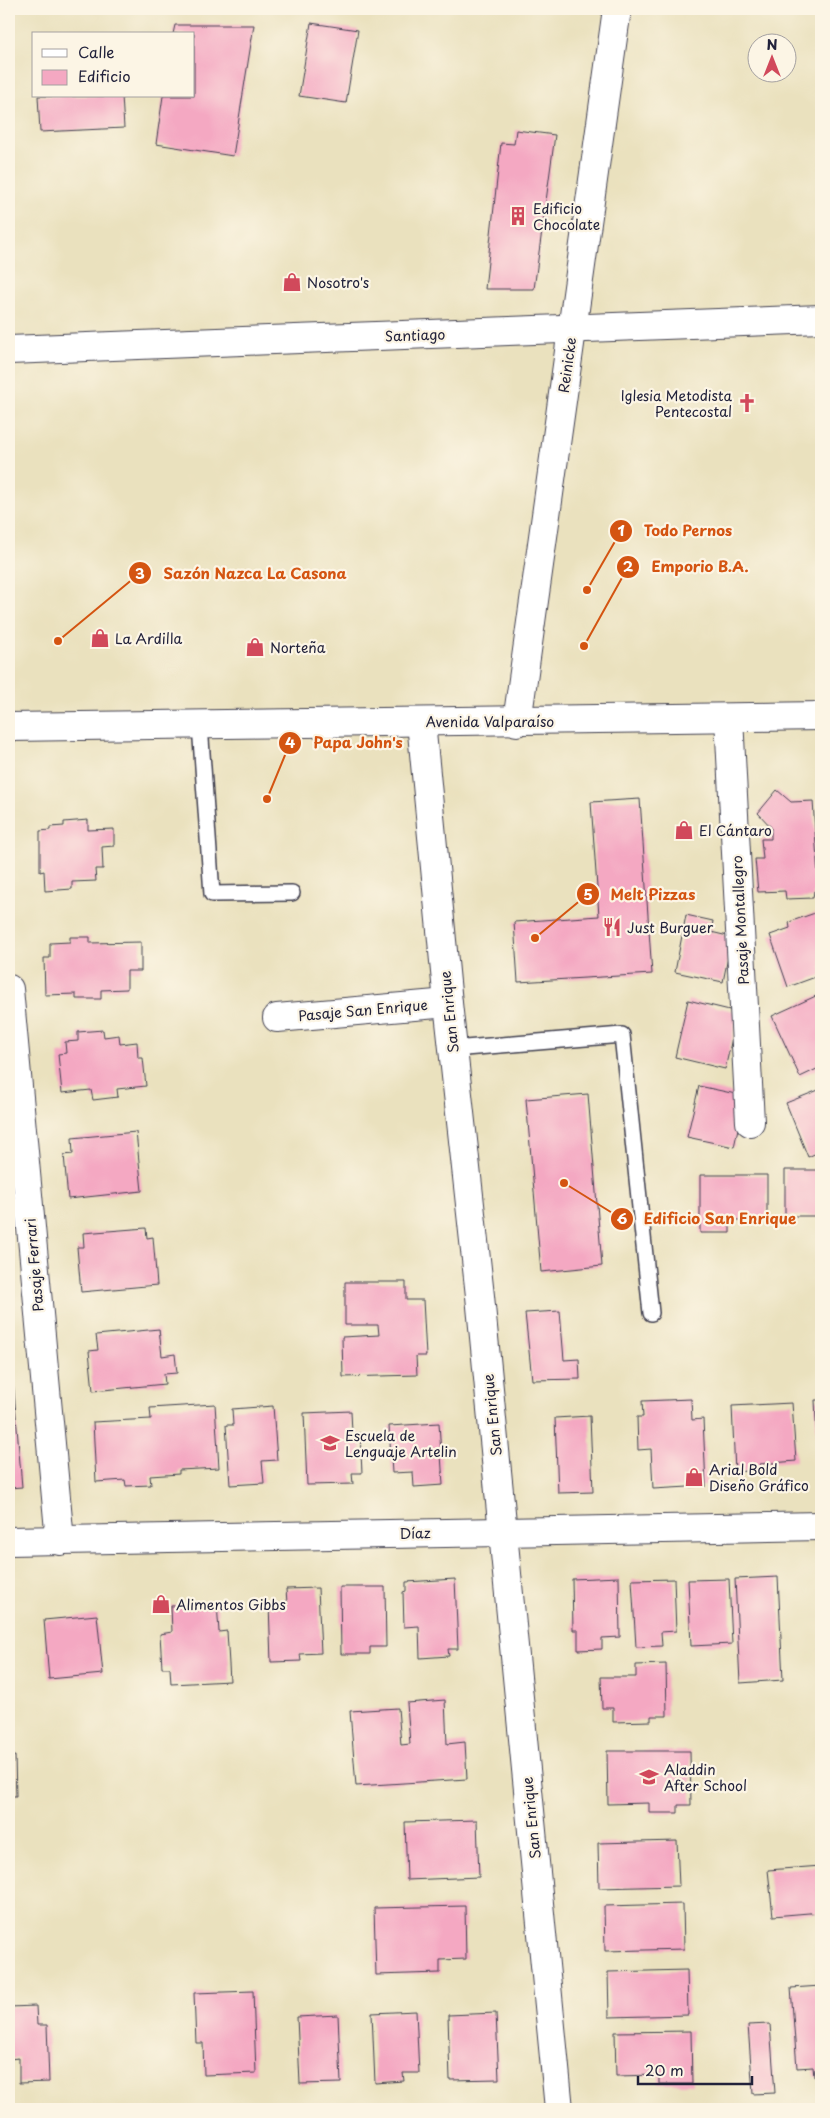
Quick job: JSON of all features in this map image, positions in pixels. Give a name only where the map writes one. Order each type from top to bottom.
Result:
[{"type":"street","name":"Reinicke","points":[[517,722],[617,9]]},
{"type":"street","name":"Santiago","points":[[9,350],[821,319]]},
{"type":"street","name":"Avenida Valparaíso","points":[[9,728],[517,722],[821,716]]},
{"type":"street","name":"Pasaje Montallegro","points":[[729,718],[750,1122]]},
{"type":"street","name":"San Enrique","points":[[421,722],[559,2109]]},
{"type":"street","name":"Pasaje Ferrari","points":[[9,989],[60,1540]]},
{"type":"street","name":"Pasaje San Enrique","points":[[277,1018],[448,1003]]},
{"type":"street","name":"Díaz","points":[[9,1541],[821,1526]]},
{"type":"lane","points":[[200,725],[212,894],[292,893]]},
{"type":"lane","points":[[453,1049],[622,1035],[650,1313]]},
{"type":"building","points":[[311,23],[358,30],[346,103],[299,96]]},
{"type":"building","points":[[175,25],[254,25],[233,156],[156,144],[163,98],[195,98],[195,32],[173,32]]},
{"type":"building","points":[[38,98],[122,98],[124,128],[40,132]]},
{"type":"building","name":"Edificio Chocolate","points":[[516,130],[555,135],[534,289],[485,289],[501,143],[514,144]]},
{"type":"building","points":[[777,790],[791,802],[813,801],[819,891],[814,891],[813,898],[786,899],[785,891],[758,892],[755,859],[763,859],[761,839],[771,839],[771,827],[758,813]]},
{"type":"building","points":[[640,799],[652,974],[518,982],[514,922],[599,916],[591,802]]},
{"type":"building","points":[[88,820],[88,830],[114,829],[114,846],[102,847],[103,869],[95,869],[96,881],[72,882],[72,889],[45,891],[44,871],[40,872],[40,831],[50,830],[50,827],[64,826],[64,822]]},
{"type":"building","points":[[815,913],[821,931],[821,975],[788,987],[770,935],[790,928],[789,922]]},
{"type":"building","points":[[686,915],[713,921],[711,932],[732,937],[723,982],[675,972]]},
{"type":"building","points":[[70,937],[90,937],[90,943],[141,942],[141,971],[127,971],[127,989],[101,990],[101,999],[76,999],[76,994],[45,995],[44,958],[50,958],[50,943],[70,942]]},
{"type":"building","points":[[818,995],[821,1002],[821,1067],[800,1077],[772,1016]]},
{"type":"building","points":[[688,1000],[738,1012],[725,1069],[675,1057]]},
{"type":"building","points":[[103,1030],[104,1037],[119,1035],[120,1044],[137,1042],[138,1058],[143,1058],[146,1086],[117,1089],[118,1097],[93,1100],[91,1090],[62,1093],[58,1054],[66,1053],[65,1042],[78,1041],[78,1032]]},
{"type":"building","points":[[699,1086],[745,1096],[734,1147],[687,1137]]},
{"type":"building","points":[[821,1089],[821,1151],[808,1157],[786,1103]]},
{"type":"building","points":[[588,1094],[602,1266],[541,1272],[526,1099]]},
{"type":"building","points":[[136,1132],[142,1191],[68,1199],[64,1155],[73,1154],[72,1138]]},
{"type":"building","points":[[785,1170],[821,1170],[821,1216],[785,1216]]},
{"type":"building","points":[[700,1175],[767,1175],[767,1220],[730,1220],[730,1233],[700,1233]]},
{"type":"building","points":[[146,1228],[147,1238],[153,1237],[157,1285],[81,1292],[77,1247],[84,1247],[83,1233]]},
{"type":"building","points":[[345,1282],[406,1282],[406,1300],[423,1300],[426,1356],[416,1356],[417,1375],[343,1377],[342,1337],[379,1335],[378,1325],[345,1325]]},
{"type":"building","points":[[560,1311],[564,1360],[579,1359],[580,1379],[532,1380],[525,1313]]},
{"type":"building","points":[[159,1329],[162,1356],[175,1354],[177,1373],[164,1374],[165,1384],[93,1391],[89,1351],[98,1350],[96,1335]]},
{"type":"building","points":[[12,1368],[22,1487],[9,1488],[9,1369]]},
{"type":"building","points":[[691,1399],[692,1420],[703,1419],[706,1486],[653,1489],[651,1449],[638,1450],[637,1417],[643,1417],[642,1401]]},
{"type":"building","points":[[815,1400],[821,1400],[821,1480],[819,1480]]},
{"type":"building","points":[[792,1403],[796,1461],[760,1464],[760,1470],[735,1472],[732,1406]]},
{"type":"building","points":[[215,1404],[219,1468],[179,1470],[179,1474],[150,1476],[151,1485],[126,1486],[125,1480],[96,1482],[93,1422],[151,1419],[150,1408]]},
{"type":"building","points":[[273,1406],[277,1460],[262,1461],[264,1483],[230,1485],[226,1425],[233,1425],[232,1409]]},
{"type":"building","points":[[351,1411],[352,1433],[360,1433],[362,1473],[352,1473],[353,1484],[307,1485],[304,1413]]},
{"type":"building","points":[[590,1416],[593,1492],[558,1493],[555,1418]]},
{"type":"building","points":[[439,1423],[443,1485],[414,1487],[413,1472],[392,1473],[389,1426]]},
{"type":"building","points":[[619,1577],[620,1637],[602,1638],[602,1649],[578,1650],[578,1630],[573,1630],[572,1579]]},
{"type":"building","points":[[778,1577],[783,1680],[740,1683],[735,1579]]},
{"type":"building","points":[[455,1579],[458,1649],[448,1649],[449,1656],[420,1658],[419,1626],[404,1627],[403,1592],[406,1591],[406,1582]]},
{"type":"building","points":[[674,1579],[676,1631],[661,1632],[662,1646],[636,1647],[632,1580]]},
{"type":"building","points":[[729,1579],[732,1644],[691,1646],[688,1580]]},
{"type":"building","points":[[340,1587],[385,1587],[386,1647],[370,1647],[370,1654],[341,1654]]},
{"type":"building","points":[[318,1588],[321,1653],[300,1654],[301,1661],[271,1662],[269,1604],[287,1603],[286,1589]]},
{"type":"building","points":[[217,1603],[219,1632],[227,1631],[230,1681],[171,1684],[170,1668],[162,1668],[160,1634],[172,1632],[171,1606]]},
{"type":"building","points":[[97,1615],[103,1674],[49,1679],[44,1620]]},
{"type":"building","points":[[9,1662],[12,1691],[9,1691]]},
{"type":"building","points":[[666,1664],[667,1716],[651,1716],[651,1721],[613,1722],[613,1708],[602,1708],[601,1677],[636,1677],[636,1665]]},
{"type":"building","points":[[445,1700],[447,1744],[465,1742],[467,1779],[356,1786],[350,1711],[398,1708],[401,1745],[410,1744],[407,1703]]},
{"type":"building","name":"Aladdin After School","points":[[607,1751],[690,1751],[691,1805],[678,1805],[678,1813],[649,1813],[649,1803],[608,1804]]},
{"type":"building","points":[[15,1756],[16,1796],[9,1796],[9,1757]]},
{"type":"building","points":[[477,1820],[479,1877],[407,1880],[405,1822]]},
{"type":"building","points":[[677,1841],[679,1886],[599,1888],[598,1843]]},
{"type":"building","points":[[821,1866],[821,1912],[773,1916],[768,1870]]},
{"type":"building","points":[[683,1904],[684,1949],[605,1951],[604,1906]]},
{"type":"building","points":[[465,1906],[466,1959],[440,1960],[440,1973],[376,1975],[374,1908]]},
{"type":"building","points":[[687,1970],[688,2015],[609,2017],[608,1972]]},
{"type":"building","points":[[821,1986],[821,2076],[814,2077],[813,2067],[797,2068],[791,1988]]},
{"type":"building","points":[[253,1991],[256,2073],[204,2075],[203,2043],[196,2043],[194,1993]]},
{"type":"building","points":[[36,2006],[37,2025],[47,2025],[49,2082],[19,2083],[19,2058],[9,2059],[9,2007]]},
{"type":"building","points":[[416,2011],[419,2073],[403,2073],[404,2081],[375,2083],[372,2013]]},
{"type":"building","points":[[496,2013],[499,2079],[450,2080],[448,2015]]},
{"type":"building","points":[[338,2015],[341,2083],[300,2084],[297,2017]]},
{"type":"building","points":[[770,2024],[775,2093],[753,2094],[748,2025]]},
{"type":"building","points":[[691,2031],[692,2084],[659,2084],[659,2075],[616,2076],[615,2032]]},
{"type":"place","name":"Edificio Chocolate","points":[[518,216]]},
{"type":"place","name":"Nosotro's","points":[[292,282]]},
{"type":"place","name":"Iglesia Metodista Pentecostal","points":[[747,403]]},
{"type":"place","name":"Todo Pernos","points":[[587,590]]},
{"type":"place","name":"La Ardilla","points":[[100,638]]},
{"type":"place","name":"Sazón Nazca La Casona","points":[[58,641]]},
{"type":"place","name":"Emporio B.A.","points":[[584,646]]},
{"type":"place","name":"Norteña","points":[[255,647]]},
{"type":"place","name":"Papa John's","points":[[267,799]]},
{"type":"place","name":"El Cántaro","points":[[684,830]]},
{"type":"place","name":"Just Burguer","points":[[612,927]]},
{"type":"place","name":"Melt Pizzas","points":[[535,938]]},
{"type":"place","name":"Edificio San Enrique","points":[[564,1183]]},
{"type":"place","name":"Escuela de Lenguaje Artelin","points":[[330,1443]]},
{"type":"place","name":"Arial Bold Diseño Gráfico","points":[[694,1477]]},
{"type":"place","name":"Alimentos Gibbs","points":[[161,1604]]},
{"type":"place","name":"Aladdin After School","points":[[649,1777]]}]
